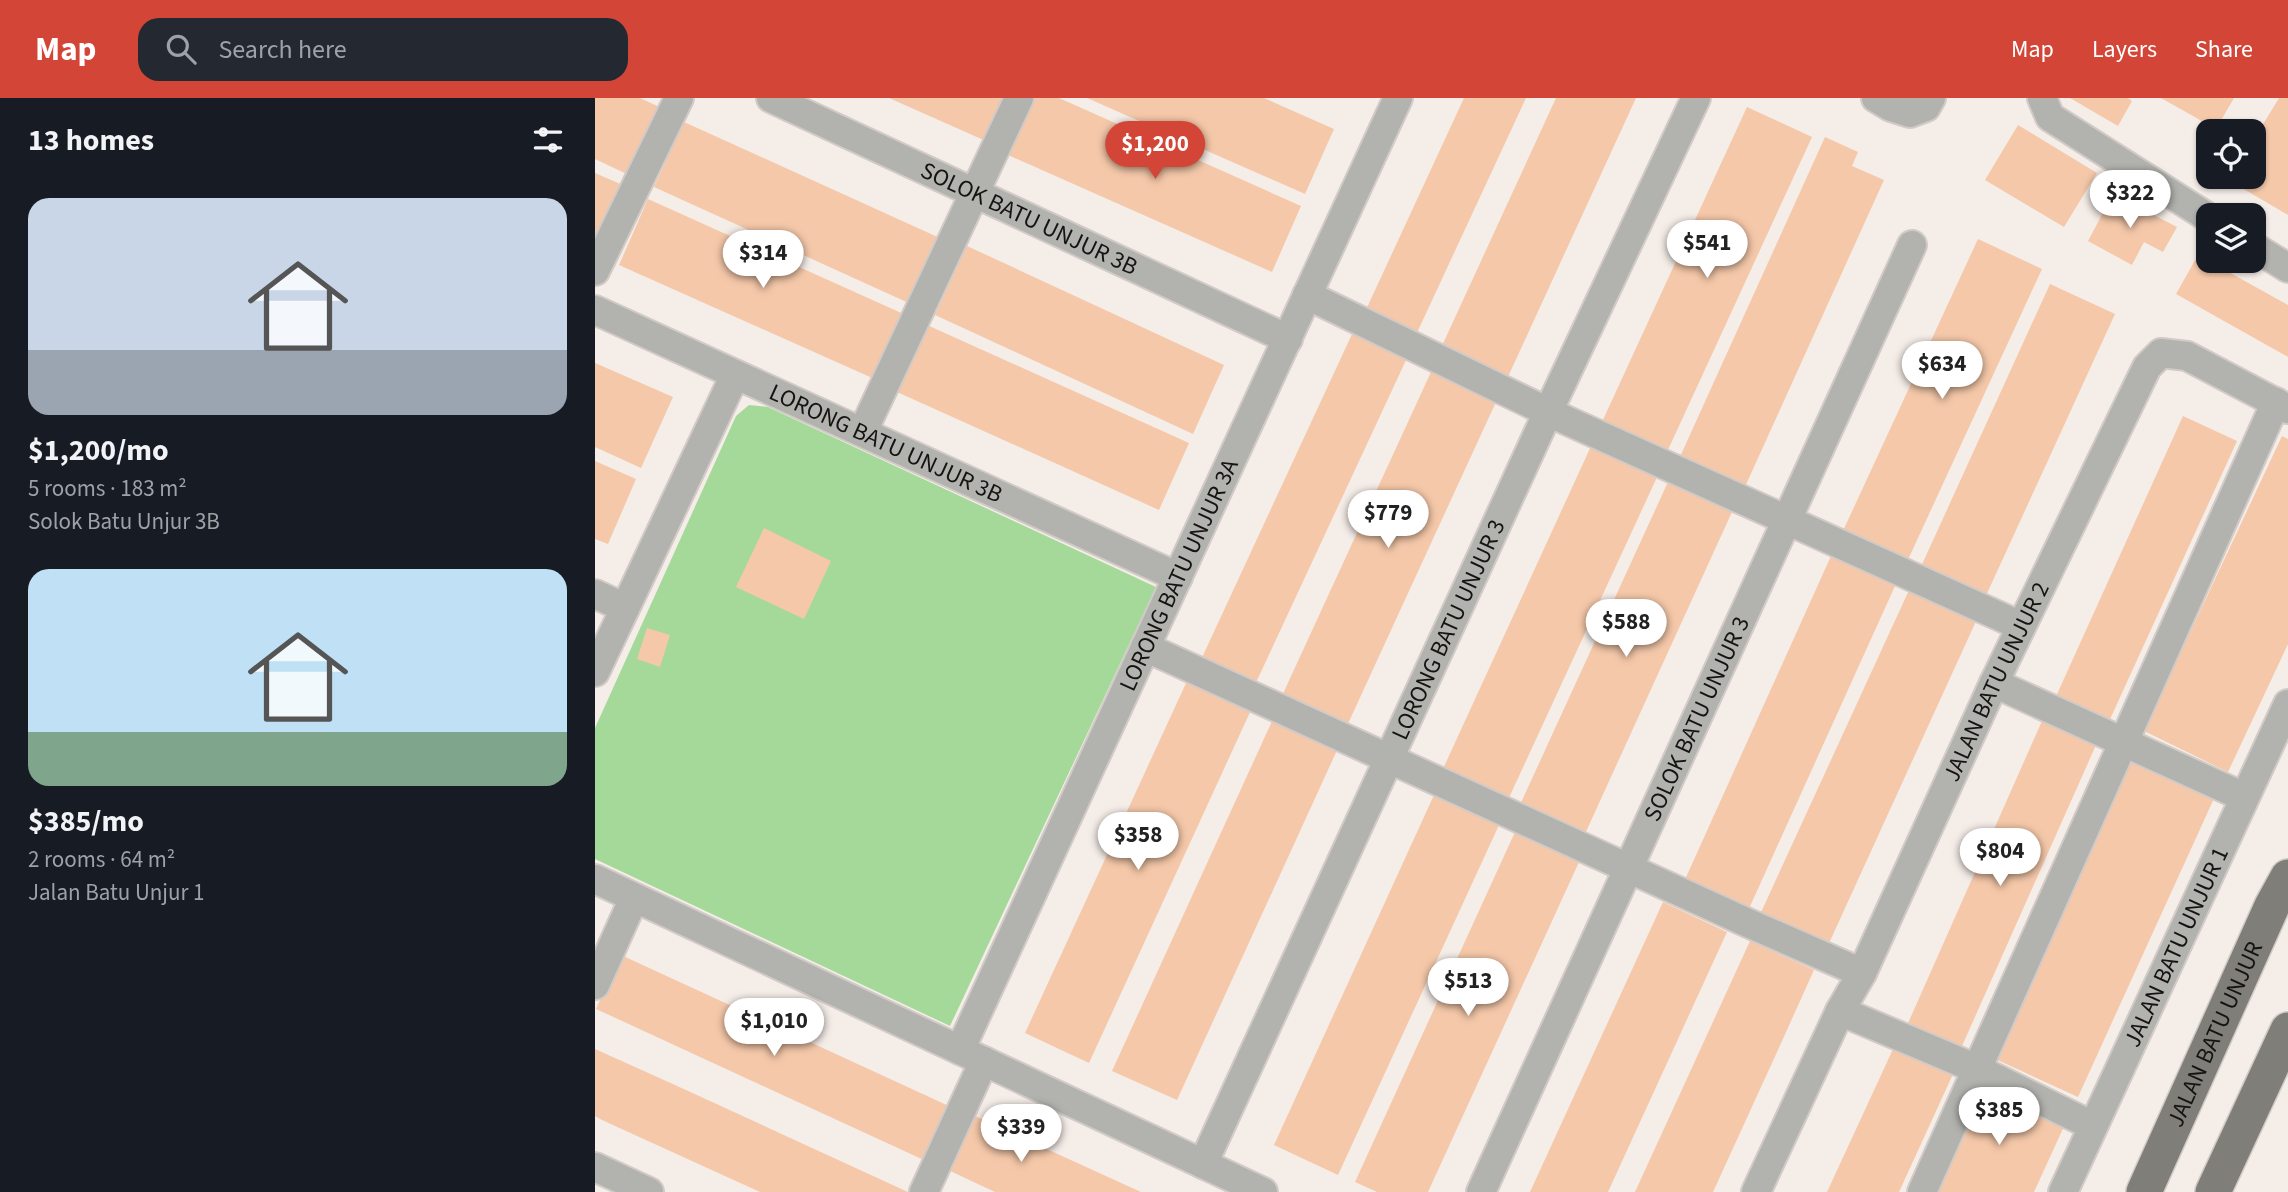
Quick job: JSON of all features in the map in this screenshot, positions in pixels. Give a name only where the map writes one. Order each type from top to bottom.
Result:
[{"type":"main road","name":"JALAN BATU UNJUR","points":[[2144,1192],[2272,906],[2288,877]]},
{"type":"main road","points":[[2213,1192],[2288,1030]]},
{"type":"street","points":[[595,271],[679,98]]},
{"type":"street","name":"SOLOK BATU UNJUR 3B","points":[[771,98],[1288,339]]},
{"type":"street","points":[[863,431],[1019,98]]},
{"type":"street","name":"LORONG BATU UNJUR 3A","points":[[924,1192],[972,1056],[1145,647],[1398,98]]},
{"type":"street","name":"LORONG BATU UNJUR 3","points":[[1203,1164],[1548,412],[1696,98]]},
{"type":"street","points":[[1876,98],[1891,107],[1910,113],[1926,107],[1931,98]]},
{"type":"street","points":[[2042,98],[2050,117],[2196,210]]},
{"type":"street","name":"SOLOK BATU UNJUR 3","points":[[1481,1192],[1912,245]]},
{"type":"street","points":[[2266,254],[2288,268]]},
{"type":"street","points":[[1307,295],[1548,412],[2021,626]]},
{"type":"street","name":"LORONG BATU UNJUR 3B","points":[[595,310],[1178,577]]},
{"type":"street","name":"JALAN BATU UNJUR 2","points":[[1756,1192],[1840,1011],[1862,973],[1994,682],[2147,367],[2161,353],[2187,356],[2282,405]]},
{"type":"street","points":[[595,672],[735,375]]},
{"type":"street","points":[[1921,1192],[2124,743],[2282,405]]},
{"type":"street","points":[[595,594],[625,608]]},
{"type":"street","points":[[1145,647],[1862,973]]},
{"type":"street","points":[[1994,682],[2244,797]]},
{"type":"street","name":"JALAN BATU UNJUR 1","points":[[2063,1192],[2288,704]]},
{"type":"street","points":[[595,879],[1263,1192]]},
{"type":"street","points":[[595,985],[634,898]]},
{"type":"street","points":[[1840,1011],[1977,1069],[2093,1126]]},
{"type":"street","points":[[595,1167],[649,1192]]},
{"type":"green space","points":[[749,405],[768,407],[1156,587],[950,1026],[595,859],[595,728],[736,416]]},
{"type":"building","points":[[595,98],[640,98],[664,109],[633,177],[595,159]]},
{"type":"building","points":[[889,98],[1008,98],[988,142]]},
{"type":"building","points":[[1033,98],[1059,98],[1301,206],[1272,272],[1008,155]]},
{"type":"building","points":[[1087,98],[1264,98],[1334,129],[1305,194]]},
{"type":"building","points":[[1464,98],[1526,98],[1415,337],[1364,314]]},
{"type":"building","points":[[1556,98],[1636,98],[1507,379],[1441,348]]},
{"type":"building","points":[[2070,98],[2128,98],[2132,101],[2118,126]]},
{"type":"building","points":[[2161,98],[2234,98],[2222,119],[2198,119]]},
{"type":"building","points":[[2279,98],[2288,98],[2288,215],[2244,189],[2266,189],[2266,119]]},
{"type":"building","points":[[1747,107],[1812,137],[1667,452],[1602,422]]},
{"type":"building","points":[[684,122],[942,239],[913,305],[654,187]]},
{"type":"building","points":[[2018,125],[2097,173],[2064,227],[1985,180]]},
{"type":"building","points":[[1825,137],[1858,152],[1852,166],[1884,180],[1744,489],[1679,459]]},
{"type":"building","points":[[595,173],[625,186],[595,255]]},
{"type":"building","points":[[2113,194],[2177,227],[2163,252],[2144,242],[2132,265],[2088,241]]},
{"type":"building","points":[[648,199],[908,316],[879,381],[619,265]]},
{"type":"building","points":[[1978,239],[2042,269],[1906,564],[1842,533]]},
{"type":"building","points":[[967,246],[1224,365],[1193,434],[935,315]]},
{"type":"building","points":[[2196,259],[2196,273],[2230,273],[2288,305],[2288,357],[2176,294]]},
{"type":"building","points":[[2050,284],[2115,314],[1984,600],[1919,571]]},
{"type":"building","points":[[927,325],[1189,443],[1159,510],[897,392]]},
{"type":"building","points":[[1353,332],[1407,358],[1253,689],[1199,664]]},
{"type":"building","points":[[595,363],[673,397],[641,468],[595,447]]},
{"type":"building","points":[[1431,372],[1496,402],[1346,728],[1281,698]]},
{"type":"building","points":[[2183,416],[2237,441],[2106,728],[2053,703]]},
{"type":"building","points":[[2282,436],[2288,439],[2288,644],[2228,772],[2144,731]]},
{"type":"building","points":[[1592,444],[1658,475],[1507,802],[1442,771]]},
{"type":"building","points":[[595,461],[636,479],[608,544],[595,539]]},
{"type":"building","points":[[1668,482],[1732,512],[1584,836],[1519,807]]},
{"type":"building","points":[[764,528],[831,561],[804,619],[736,587]]},
{"type":"building","points":[[1831,556],[1895,586],[1747,913],[1683,884]]},
{"type":"building","points":[[1910,588],[1977,619],[1825,952],[1757,921]]},
{"type":"building","points":[[647,628],[670,635],[660,667],[637,659]]},
{"type":"building","points":[[1187,681],[1251,710],[1089,1063],[1025,1033]]},
{"type":"building","points":[[1273,719],[1338,748],[1177,1100],[1112,1071]]},
{"type":"building","points":[[2042,721],[2096,745],[1958,1055],[1905,1030]]},
{"type":"building","points":[[2131,755],[2216,794],[2078,1097],[1993,1058]]},
{"type":"building","points":[[1434,795],[1499,825],[1338,1175],[1274,1145]]},
{"type":"building","points":[[1515,832],[1579,862],[1428,1192],[1377,1192],[1355,1182]]},
{"type":"building","points":[[1663,902],[1727,932],[1608,1192],[1530,1192]]},
{"type":"building","points":[[1750,941],[1814,970],[1713,1192],[1635,1192]]},
{"type":"building","points":[[621,955],[951,1107],[926,1161],[596,1009]]},
{"type":"building","points":[[1894,1047],[1953,1074],[1899,1192],[1827,1192]]},
{"type":"building","points":[[595,1049],[908,1192],[760,1192],[602,1120],[595,1116]]},
{"type":"building","points":[[1980,1083],[2066,1122],[2034,1192],[1929,1192]]},
{"type":"building","points":[[971,1114],[1141,1192],[995,1192],[946,1169]]}]
